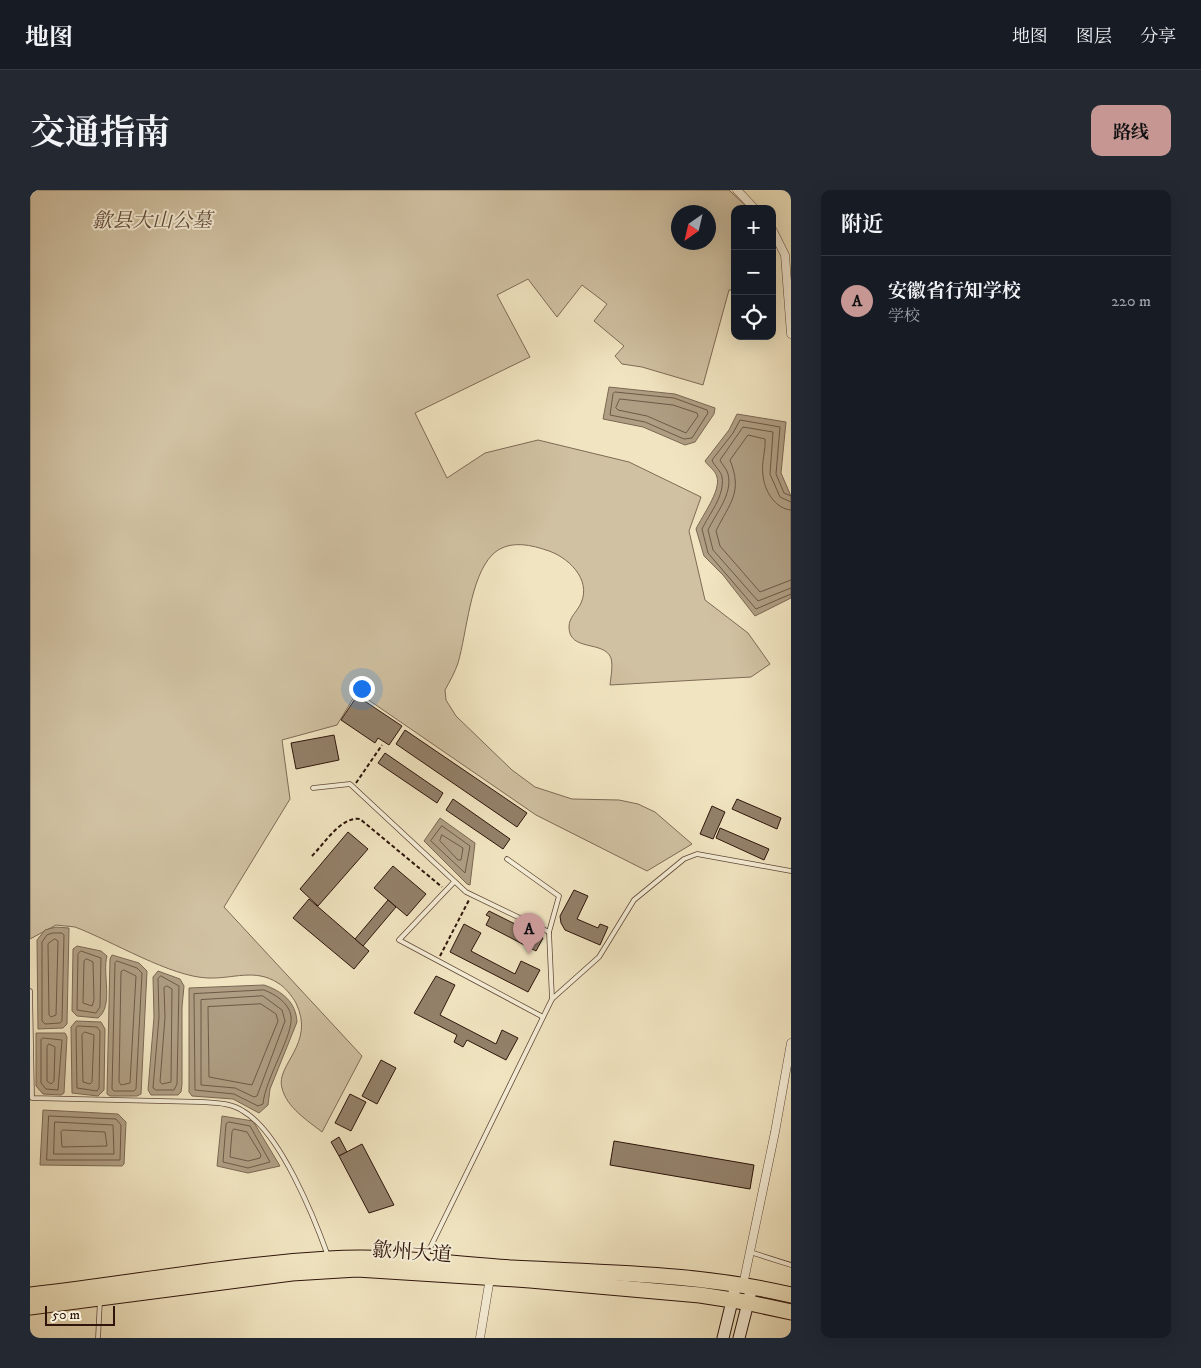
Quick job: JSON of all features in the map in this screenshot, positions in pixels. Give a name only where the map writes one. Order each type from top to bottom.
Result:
[{"type":"highway","name":"歙州大道","points":[[30,1295],[329,1258],[386,1258],[533,1269],[584,1270],[744,1285],[791,1295]]},
{"type":"highway","name":"歙州大道","points":[[30,1307],[330,1270],[385,1270],[733,1300],[791,1312]]},
{"type":"street","points":[[737,190],[751,205]]},
{"type":"street","points":[[776,237],[785,255],[791,334]]},
{"type":"street","points":[[738,1338],[748,1302],[744,1285],[791,1043]]},
{"type":"street","points":[[480,1338],[490,1278]]},
{"type":"street","points":[[722,1338],[733,1300],[744,1285]]},
{"type":"lane","points":[[313,788],[350,784],[390,818],[454,882],[472,895],[549,932]]},
{"type":"lane","points":[[427,1262],[428,1252],[552,999],[599,957],[634,900],[688,856],[702,854],[791,872]]},
{"type":"lane","points":[[507,859],[559,896],[549,932],[552,999]]},
{"type":"lane","points":[[454,882],[400,940],[543,1017]]},
{"type":"lane","points":[[30,990],[32,1098],[202,1102],[226,1104],[246,1112],[264,1130],[289,1170],[315,1220],[329,1258]]},
{"type":"lane","points":[[750,1252],[791,1265]]},
{"type":"lane","points":[[98,1338],[100,1298]]},
{"type":"path","points":[[354,787],[382,745]]},
{"type":"path","points":[[312,856],[344,822],[352,818],[360,819],[446,890]]},
{"type":"path","points":[[437,960],[472,895]]},
{"type":"green space","name":"歙县大山公墓","points":[[30,190],[729,190],[745,205],[731,205],[731,290],[729,290],[703,385],[642,367],[622,364],[615,356],[624,346],[594,321],[607,304],[582,285],[557,317],[528,279],[497,295],[530,357],[415,413],[447,478],[485,453],[538,440],[629,462],[701,497],[689,531],[705,600],[748,633],[770,664],[751,677],[610,685],[611,658],[601,649],[580,643],[571,635],[570,620],[581,603],[584,594],[583,585],[576,570],[562,557],[554,553],[532,546],[511,545],[498,550],[492,555],[479,577],[470,606],[458,663],[445,690],[446,700],[456,716],[512,770],[535,787],[572,799],[619,800],[638,804],[655,812],[692,844],[647,871],[536,815],[357,692],[337,725],[282,740],[290,799],[224,907],[362,1056],[322,1132],[293,1108],[282,1088],[281,1079],[299,1042],[301,1017],[296,1003],[281,985],[261,976],[244,975],[208,978],[177,972],[75,927],[56,925],[30,939]]},
{"type":"water","points":[[609,387],[675,394],[715,408],[714,414],[695,442],[685,445],[643,427],[603,419]]},
{"type":"water","points":[[737,414],[786,422],[781,473],[791,496],[791,598],[755,616],[723,575],[704,556],[696,529],[714,496],[717,483],[715,473],[705,461],[729,430]]},
{"type":"water","points":[[440,818],[475,843],[470,885],[424,841]]},
{"type":"water","points":[[56,927],[69,928],[67,1024],[63,1028],[38,1029],[37,940],[45,930]]},
{"type":"water","points":[[77,946],[101,951],[107,956],[107,998],[103,1013],[98,1018],[77,1016],[72,1011],[73,949]]},
{"type":"water","points":[[112,955],[139,963],[147,971],[141,1094],[137,1096],[110,1096],[107,1094],[110,959]]},
{"type":"water","points":[[158,971],[180,979],[184,986],[182,1007],[182,1084],[181,1092],[178,1095],[151,1095],[148,1090],[154,1017],[153,977]]},
{"type":"water","points":[[264,985],[277,990],[287,998],[294,1009],[297,1022],[270,1089],[268,1105],[259,1113],[233,1099],[192,1096],[189,1092],[189,988]]},
{"type":"water","points":[[76,1021],[101,1022],[105,1029],[104,1090],[98,1096],[72,1093],[71,1027]]},
{"type":"water","points":[[36,1033],[65,1033],[67,1037],[64,1093],[61,1095],[43,1094],[36,1086]]},
{"type":"water","points":[[43,1110],[118,1114],[126,1122],[124,1164],[122,1166],[40,1165]]},
{"type":"water","points":[[222,1116],[253,1121],[280,1166],[248,1173],[217,1166]]},
{"type":"building","points":[[357,696],[402,726],[389,745],[378,738],[375,743],[341,720]]},
{"type":"building","points":[[405,730],[527,813],[517,827],[396,744]]},
{"type":"building","points":[[334,735],[339,760],[296,769],[291,743]]},
{"type":"building","points":[[385,753],[443,793],[437,803],[378,763]]},
{"type":"building","points":[[453,799],[510,839],[503,849],[446,810]]},
{"type":"building","points":[[737,799],[781,818],[777,829],[732,809]]},
{"type":"building","points":[[712,806],[725,812],[713,839],[700,834]]},
{"type":"building","points":[[720,828],[769,849],[764,860],[716,838]]},
{"type":"building","points":[[348,832],[368,849],[318,906],[300,889]]},
{"type":"building","points":[[393,866],[426,894],[407,916],[374,888]]},
{"type":"building","points":[[574,890],[588,896],[577,919],[598,928],[600,924],[608,927],[600,945],[565,930],[561,923],[560,916]]},
{"type":"building","points":[[309,899],[369,951],[354,969],[293,918]]},
{"type":"building","points":[[388,900],[396,907],[363,946],[355,939]]},
{"type":"building","points":[[489,911],[543,938],[536,951],[486,925],[490,917],[486,915]]},
{"type":"building","points":[[464,924],[481,933],[471,951],[515,974],[521,961],[540,970],[528,992],[450,952]]},
{"type":"building","points":[[436,976],[455,985],[440,1015],[496,1044],[502,1030],[518,1038],[506,1060],[467,1040],[463,1047],[454,1042],[457,1035],[414,1013]]},
{"type":"building","points":[[381,1060],[396,1068],[377,1104],[362,1096]]},
{"type":"building","points":[[350,1094],[366,1102],[351,1131],[335,1123]]},
{"type":"building","points":[[339,1137],[347,1152],[339,1156],[331,1142]]},
{"type":"building","points":[[614,1141],[754,1165],[750,1189],[610,1165]]},
{"type":"building","points":[[362,1144],[394,1205],[369,1213],[339,1156]]},
{"type":"place","name":"安徽省行知学校","points":[[529,954]]}]
